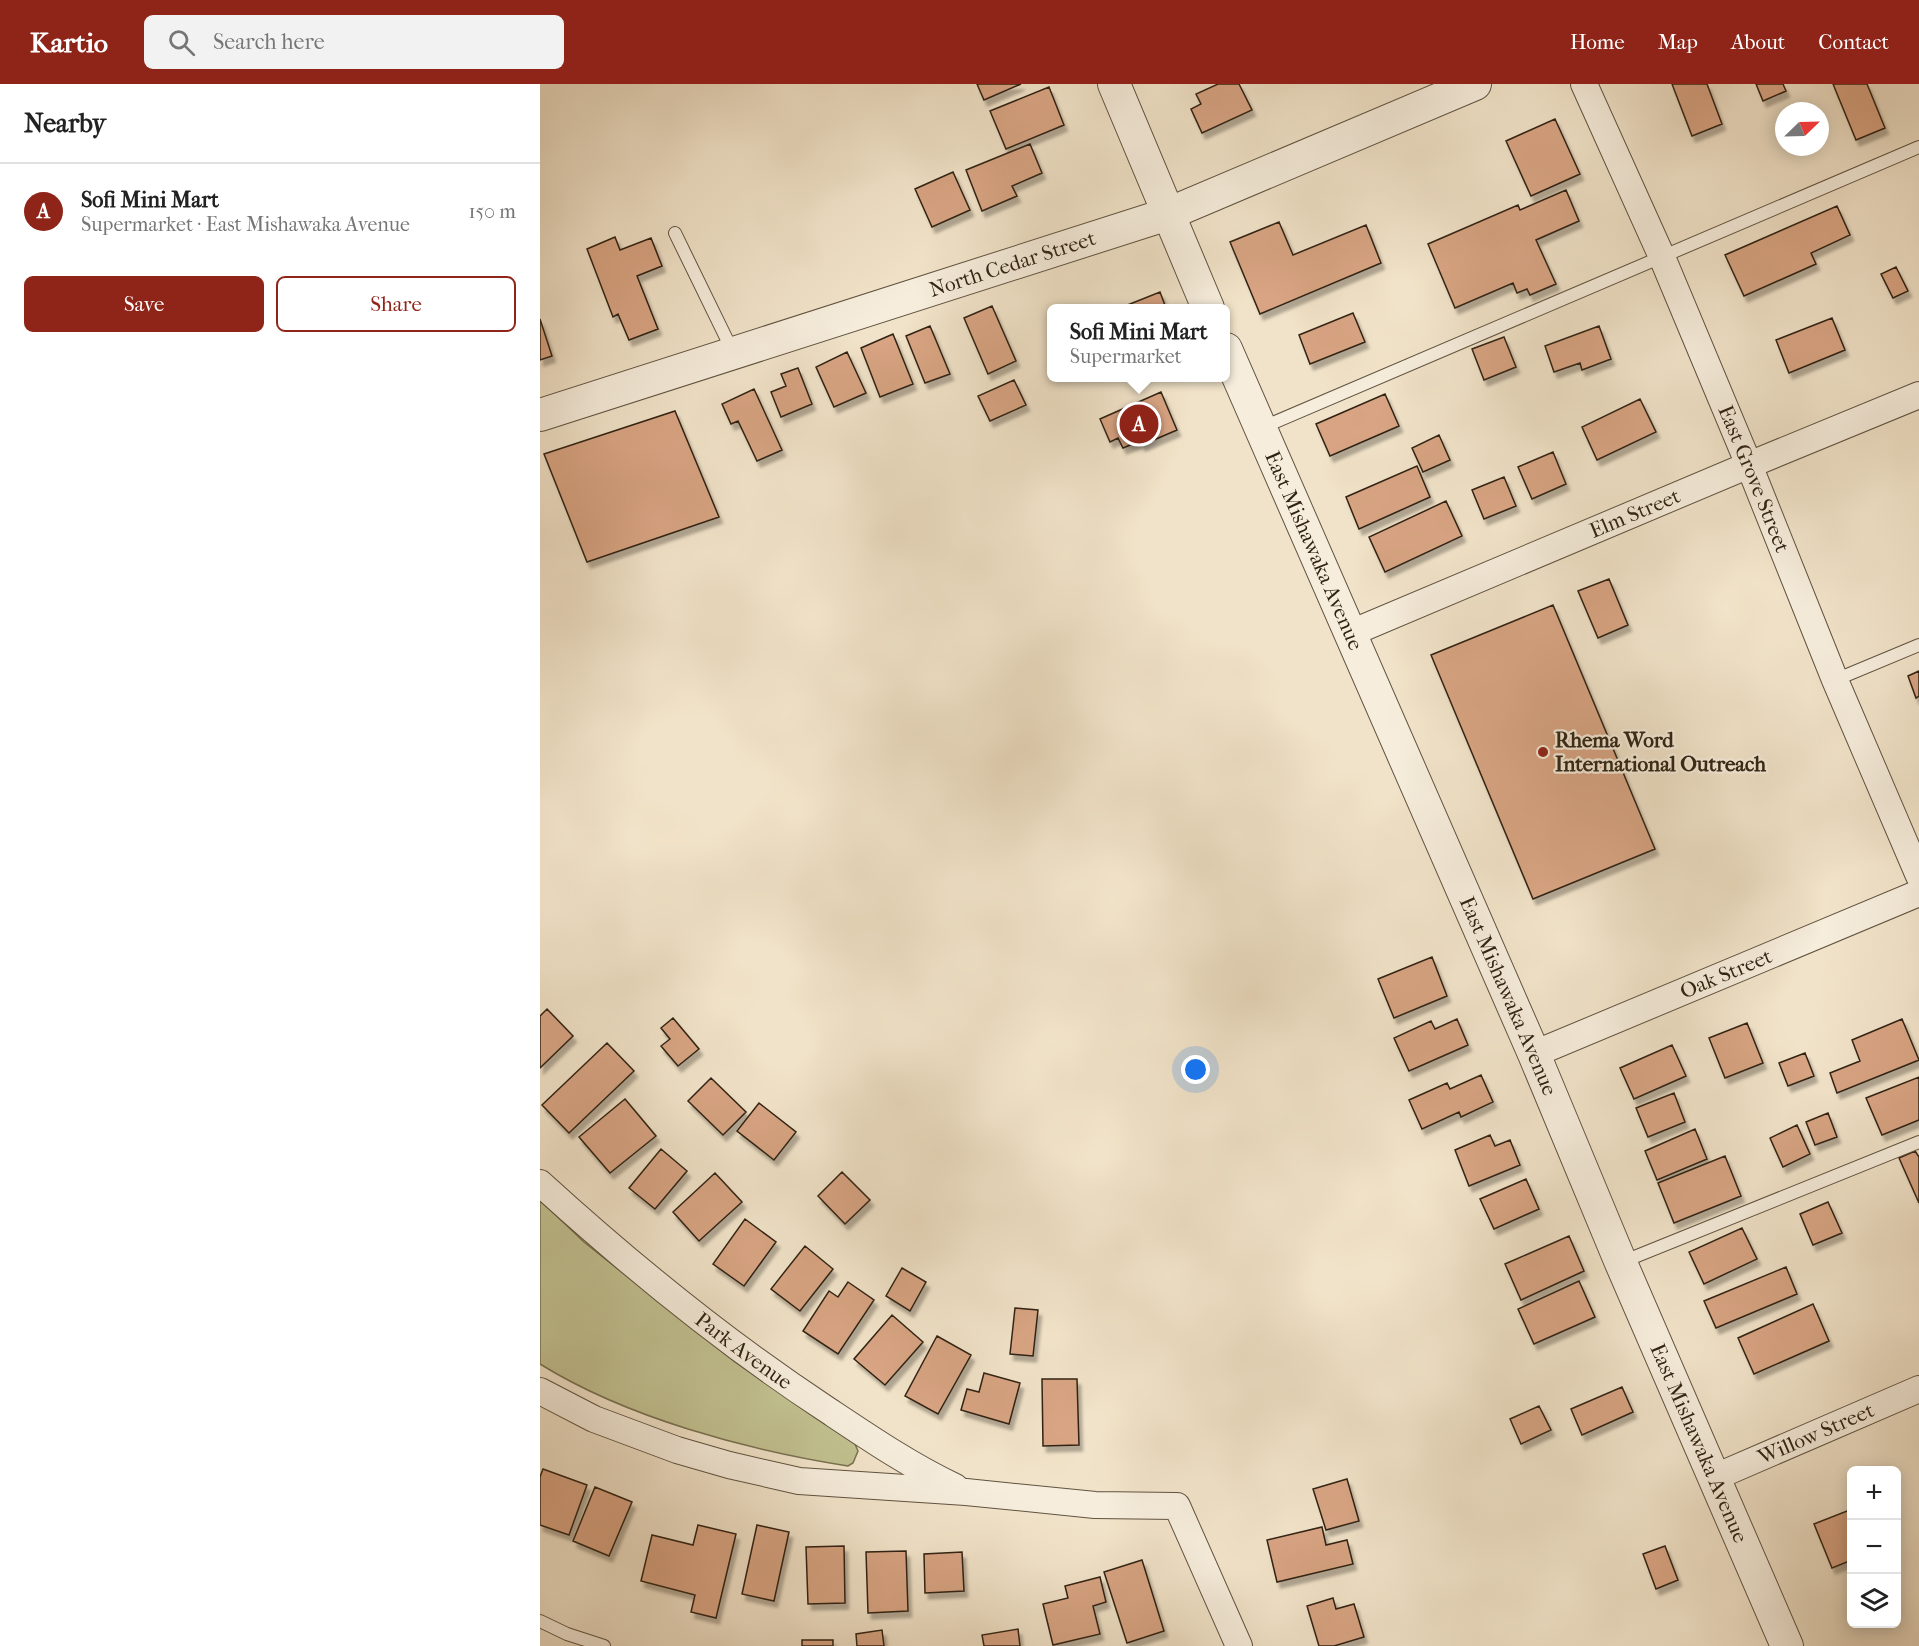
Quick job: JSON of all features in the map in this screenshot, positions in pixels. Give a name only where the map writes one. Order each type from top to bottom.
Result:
[{"type":"street","points":[[1114,84],[1206,304]]},
{"type":"street","name":"North Cedar Street","points":[[540,414],[1167,214],[1475,84]]},
{"type":"street","name":"East Grove Street","points":[[1584,84],[1662,257],[1835,680],[1919,876]]},
{"type":"street","name":"East Mishawaka Avenue","points":[[1230,358],[1534,1054],[1620,1263],[1787,1646]]},
{"type":"street","name":"Elm Street","points":[[1351,633],[1919,395]]},
{"type":"street","name":"Oak Street","points":[[1534,1054],[1919,892]]},
{"type":"street","name":"Park Avenue","points":[[540,1183],[598,1236],[678,1301],[792,1387],[879,1445],[928,1474],[966,1492]]},
{"type":"street","name":"Willow Street","points":[[1713,1478],[1919,1389]]},
{"type":"street","name":"Park Avenue","points":[[540,1391],[594,1419],[677,1450],[799,1481],[966,1492],[1095,1505],[1177,1506],[1239,1646]]},
{"type":"lane","points":[[1260,428],[1919,147]]},
{"type":"lane","points":[[675,233],[733,353]]},
{"type":"lane","points":[[1835,680],[1919,645]]},
{"type":"lane","points":[[1620,1263],[1919,1142]]},
{"type":"lane","points":[[540,1621],[567,1634],[604,1646]]},
{"type":"shaded area","points":[[540,1200],[584,1242],[735,1362],[855,1444],[858,1451],[853,1463],[848,1466],[770,1451],[689,1429],[611,1400],[540,1364]]},
{"type":"building","points":[[977,84],[1021,84],[984,100]]},
{"type":"building","points":[[1218,84],[1239,84],[1252,110],[1202,133],[1191,109],[1201,104],[1196,94]]},
{"type":"building","points":[[1672,84],[1707,84],[1722,124],[1692,136]]},
{"type":"building","points":[[1756,84],[1783,84],[1786,91],[1763,101]]},
{"type":"building","points":[[1833,84],[1867,84],[1885,128],[1856,140]]},
{"type":"building","points":[[1049,87],[1064,125],[1006,149],[990,111]]},
{"type":"building","points":[[1555,119],[1580,174],[1531,196],[1506,141]]},
{"type":"building","points":[[1030,144],[1042,173],[1012,186],[1017,196],[982,211],[966,170]]},
{"type":"building","points":[[953,172],[970,210],[932,227],[915,189]]},
{"type":"building","points":[[1566,190],[1579,221],[1536,240],[1556,284],[1530,295],[1527,289],[1517,293],[1513,283],[1455,308],[1428,244],[1518,205],[1520,210]]},
{"type":"building","points":[[1837,206],[1850,235],[1811,253],[1816,264],[1744,296],[1725,255]]},
{"type":"building","points":[[1279,222],[1293,255],[1366,225],[1381,263],[1260,314],[1230,242]]},
{"type":"building","points":[[615,237],[620,250],[651,238],[662,266],[637,276],[658,329],[629,340],[618,314],[613,317],[587,249]]},
{"type":"building","points":[[1896,267],[1908,291],[1893,298],[1881,274]]},
{"type":"building","points":[[1160,292],[1164,304],[1130,304]]},
{"type":"building","points":[[992,306],[1016,361],[988,374],[964,318]]},
{"type":"building","points":[[1353,313],[1365,342],[1310,364],[1299,335]]},
{"type":"building","points":[[1832,318],[1845,350],[1789,373],[1776,340]]},
{"type":"building","points":[[540,319],[552,356],[540,360]]},
{"type":"building","points":[[930,326],[950,374],[925,383],[906,336]]},
{"type":"building","points":[[1599,326],[1611,359],[1582,370],[1580,363],[1554,372],[1545,346]]},
{"type":"building","points":[[893,334],[913,384],[880,397],[861,348]]},
{"type":"building","points":[[1504,337],[1516,367],[1484,380],[1472,349]]},
{"type":"building","points":[[847,352],[866,393],[834,407],[816,367]]},
{"type":"building","points":[[798,368],[812,404],[781,417],[771,392],[786,386],[781,374]]},
{"type":"building","points":[[1014,380],[1026,405],[990,421],[978,396]]},
{"type":"building","points":[[754,389],[782,450],[757,461],[738,421],[731,424],[722,404]]},
{"type":"building","points":[[1161,392],[1177,430],[1142,445],[1140,441],[1123,448],[1118,438],[1110,442],[1100,419]]},
{"type":"building","points":[[1385,394],[1399,426],[1330,456],[1316,424]]},
{"type":"building","points":[[1640,399],[1656,432],[1597,460],[1582,427]]},
{"type":"building","points":[[675,411],[719,517],[587,562],[544,454]]},
{"type":"building","points":[[1439,435],[1450,460],[1423,472],[1412,448]]},
{"type":"building","points":[[1553,452],[1566,484],[1532,499],[1518,467]]},
{"type":"building","points":[[1417,466],[1430,497],[1359,529],[1346,497]]},
{"type":"building","points":[[1504,477],[1516,506],[1484,519],[1472,490]]},
{"type":"building","points":[[1446,501],[1462,536],[1385,572],[1369,537]]},
{"type":"building","points":[[1609,579],[1628,625],[1598,638],[1578,591]]},
{"type":"building","name":"Rhema Word International Outreach","points":[[1553,605],[1655,849],[1533,899],[1431,655]]},
{"type":"building","points":[[1919,671],[1919,696],[1916,698],[1908,676]]},
{"type":"building","points":[[1432,957],[1447,996],[1394,1018],[1378,979]]},
{"type":"building","points":[[547,1009],[573,1036],[540,1068],[540,1016]]},
{"type":"building","points":[[673,1018],[699,1049],[678,1066],[661,1046],[670,1039],[661,1028]]},
{"type":"building","points":[[1457,1019],[1468,1045],[1409,1071],[1394,1038],[1431,1021],[1435,1029]]},
{"type":"building","points":[[1902,1019],[1919,1060],[1837,1093],[1830,1073],[1860,1061],[1852,1040]]},
{"type":"building","points":[[1747,1023],[1763,1063],[1725,1078],[1709,1038]]},
{"type":"building","points":[[607,1043],[634,1071],[569,1133],[542,1105]]},
{"type":"building","points":[[1672,1045],[1686,1076],[1634,1099],[1620,1068]]},
{"type":"building","points":[[1805,1053],[1814,1076],[1788,1086],[1779,1063]]},
{"type":"building","points":[[1481,1075],[1493,1102],[1461,1117],[1459,1112],[1422,1129],[1409,1100],[1447,1083],[1450,1089]]},
{"type":"building","points":[[1919,1077],[1919,1120],[1882,1135],[1866,1098]]},
{"type":"building","points":[[711,1078],[746,1112],[723,1135],[688,1101]]},
{"type":"building","points":[[1674,1093],[1685,1122],[1648,1137],[1636,1108]]},
{"type":"building","points":[[625,1099],[656,1136],[610,1173],[579,1137]]},
{"type":"building","points":[[759,1103],[796,1132],[774,1160],[737,1131]]},
{"type":"building","points":[[1828,1113],[1837,1137],[1815,1145],[1806,1122]]},
{"type":"building","points":[[1797,1125],[1810,1154],[1783,1167],[1770,1138]]},
{"type":"building","points":[[1695,1129],[1707,1159],[1657,1180],[1645,1151]]},
{"type":"building","points":[[1490,1135],[1495,1146],[1510,1140],[1520,1165],[1469,1186],[1455,1150]]},
{"type":"building","points":[[661,1149],[687,1171],[655,1209],[629,1188]]},
{"type":"building","points":[[1915,1151],[1919,1157],[1919,1203],[1899,1158]]},
{"type":"building","points":[[1725,1156],[1741,1196],[1674,1223],[1658,1183]]},
{"type":"building","points":[[842,1172],[870,1200],[845,1224],[818,1196]]},
{"type":"building","points":[[715,1173],[742,1202],[699,1241],[673,1212]]},
{"type":"building","points":[[1526,1179],[1539,1209],[1494,1229],[1480,1199]]},
{"type":"building","points":[[1828,1202],[1842,1233],[1813,1245],[1800,1214]]},
{"type":"building","points":[[745,1219],[776,1242],[744,1286],[713,1264]]},
{"type":"building","points":[[1742,1228],[1757,1259],[1704,1284],[1689,1252]]},
{"type":"building","points":[[1569,1236],[1584,1271],[1521,1300],[1505,1264]]},
{"type":"building","points":[[805,1246],[833,1269],[800,1311],[771,1289]]},
{"type":"building","points":[[1786,1267],[1797,1294],[1716,1328],[1704,1301]]},
{"type":"building","points":[[902,1268],[926,1282],[910,1311],[886,1296]]},
{"type":"building","points":[[1579,1281],[1595,1317],[1534,1344],[1518,1309]]},
{"type":"building","points":[[848,1282],[874,1300],[838,1354],[803,1331],[829,1291],[838,1297]]},
{"type":"building","points":[[1813,1304],[1829,1341],[1754,1374],[1738,1338]]},
{"type":"building","points":[[1015,1308],[1038,1310],[1033,1356],[1010,1354]]},
{"type":"building","points":[[892,1315],[923,1342],[885,1385],[854,1359]]},
{"type":"building","points":[[937,1336],[971,1355],[938,1414],[905,1396]]},
{"type":"building","points":[[984,1373],[1020,1383],[1009,1424],[961,1410],[967,1389],[979,1392]]},
{"type":"building","points":[[1042,1379],[1077,1379],[1079,1445],[1043,1446]]},
{"type":"building","points":[[1622,1387],[1633,1412],[1582,1435],[1571,1409]]},
{"type":"building","points":[[1539,1406],[1551,1430],[1521,1444],[1510,1419]]},
{"type":"building","points":[[543,1469],[587,1485],[569,1535],[540,1525],[540,1477]]},
{"type":"building","points":[[1347,1479],[1359,1521],[1326,1530],[1313,1489]]},
{"type":"building","points":[[595,1487],[632,1502],[609,1556],[573,1541]]},
{"type":"building","points":[[1847,1511],[1847,1562],[1832,1568],[1814,1524]]},
{"type":"building","points":[[698,1525],[736,1534],[716,1618],[691,1612],[695,1595],[641,1581],[652,1535],[693,1545]]},
{"type":"building","points":[[757,1525],[789,1532],[774,1601],[742,1594]]},
{"type":"building","points":[[1322,1527],[1326,1545],[1347,1540],[1353,1564],[1277,1582],[1267,1540]]},
{"type":"building","points":[[844,1546],[845,1603],[808,1604],[806,1547]]},
{"type":"building","points":[[1665,1546],[1678,1580],[1656,1589],[1643,1554]]},
{"type":"building","points":[[906,1551],[908,1611],[868,1613],[866,1552]]},
{"type":"building","points":[[962,1552],[964,1591],[925,1593],[924,1554]]},
{"type":"building","points":[[1142,1560],[1164,1631],[1127,1643],[1104,1572]]},
{"type":"building","points":[[1100,1577],[1106,1602],[1093,1606],[1100,1634],[1053,1645],[1043,1604],[1068,1598],[1065,1586]]},
{"type":"building","points":[[1333,1598],[1336,1609],[1354,1604],[1364,1637],[1334,1646],[1319,1646],[1307,1606]]},
{"type":"building","points":[[1018,1629],[1020,1646],[984,1646],[982,1635]]},
{"type":"building","points":[[882,1630],[884,1646],[857,1646],[856,1634]]},
{"type":"building","points":[[802,1640],[833,1640],[833,1646],[802,1646]]},
{"type":"place","name":"Sofi Mini Mart","points":[[1139,424]]},
{"type":"place","name":"Rhema Word International Outreach","points":[[1543,752]]}]
